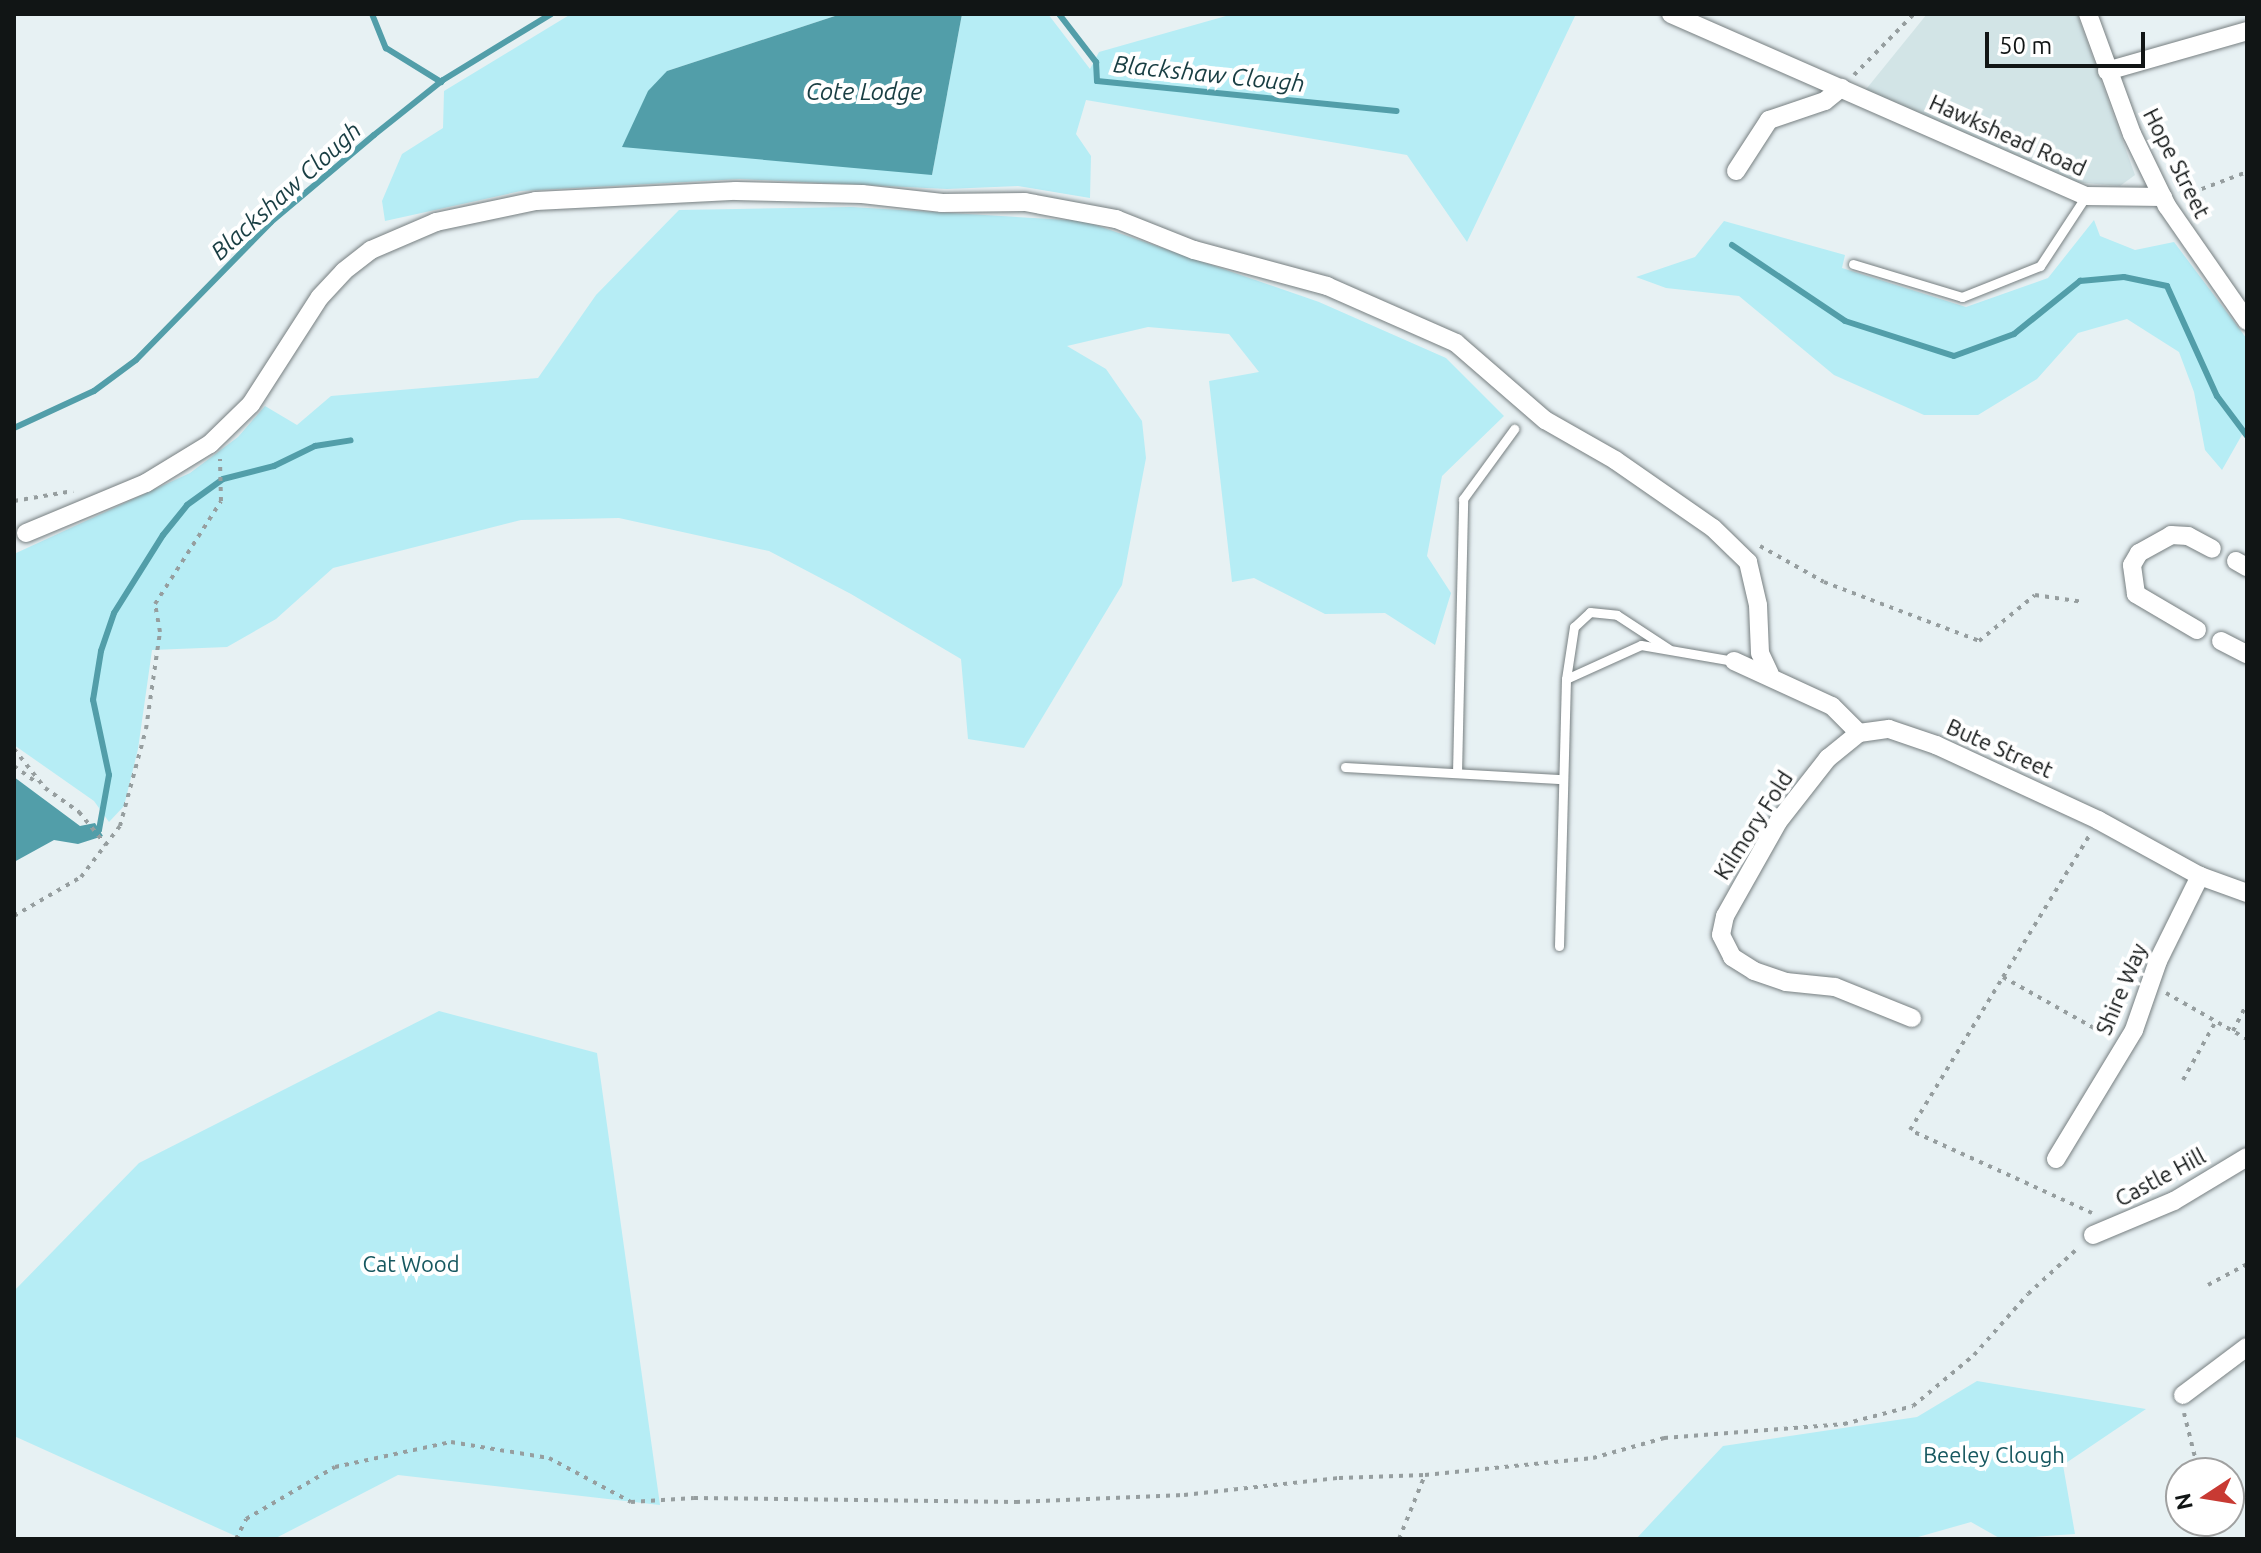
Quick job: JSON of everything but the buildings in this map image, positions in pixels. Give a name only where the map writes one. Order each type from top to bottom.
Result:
[{"type":"street","name":"Hawkshead Road","points":[[1671,14],[2086,196],[2165,201]]},
{"type":"street","name":"Hope Street","points":[[2088,14],[2107,71],[2165,201],[2247,321]]},
{"type":"street","points":[[2107,71],[2247,31]]},
{"type":"street","points":[[1736,171],[1769,120],[1825,101],[1841,88]]},
{"type":"street","points":[[26,533],[146,483],[210,444],[251,404],[320,297],[344,271],[371,250],[436,222],[536,201],[736,191],[1060,207],[1327,286],[1456,343],[1545,420],[1615,460],[1713,528],[1748,562],[1758,605],[1760,653],[1770,674]]},
{"type":"street","points":[[2197,630],[2136,594],[2132,565],[2139,553],[2171,535],[2188,536],[2212,549]]},
{"type":"street","points":[[2221,641],[2247,654]]},
{"type":"street","points":[[1734,661],[1770,674],[1832,706],[1859,733]]},
{"type":"street","name":"Bute Street","points":[[1859,733],[1889,729],[1936,745],[2098,820],[2200,876],[2247,893]]},
{"type":"street","name":"Kilmory Fold","points":[[1859,733],[1828,758],[1778,822],[1725,916],[1721,935],[1732,957],[1754,971],[1786,982],[1835,987],[1912,1018]]},
{"type":"street","name":"Shire Way","points":[[2056,1159],[2124,1045],[2200,876]]},
{"type":"street","name":"Castle Hill","points":[[2093,1235],[2174,1201],[2247,1157]]},
{"type":"street","points":[[2183,1395],[2247,1347]]},
{"type":"lane","points":[[1853,264],[1962,297],[2040,266],[2086,196]]},
{"type":"lane","points":[[1457,773],[1463,499],[1514,429]]},
{"type":"lane","points":[[1559,946],[1566,679],[1574,627],[1590,612],[1617,615],[1669,649]]},
{"type":"lane","points":[[1566,679],[1641,645],[1734,661]]},
{"type":"lane","points":[[1345,767],[1563,779]]},
{"type":"path","points":[[1841,88],[1914,14]]},
{"type":"path","points":[[2165,201],[2247,172]]},
{"type":"path","points":[[14,916],[81,877],[120,826],[146,729],[160,632],[155,604],[221,501],[223,462],[210,444]]},
{"type":"path","points":[[1754,544],[1824,582],[1979,641],[2035,595],[2083,602]]},
{"type":"path","points":[[14,749],[45,788]]},
{"type":"path","points":[[14,766],[93,828],[106,845]]},
{"type":"path","points":[[2098,820],[1910,1130],[2119,1226]]},
{"type":"path","points":[[2003,977],[2124,1045]]},
{"type":"path","points":[[2150,984],[2247,1039]]},
{"type":"path","points":[[2233,1031],[2247,1003]]},
{"type":"path","points":[[2183,1080],[2216,1021]]},
{"type":"path","points":[[236,1539],[246,1519],[335,1467],[451,1442],[549,1458],[631,1502],[1082,1500],[1425,1475],[1593,1458],[1664,1438],[1844,1424],[1913,1406],[1974,1355],[2028,1294],[2093,1235]]},
{"type":"path","points":[[2208,1285],[2247,1264]]},
{"type":"path","points":[[2183,1395],[2196,1457]]},
{"type":"path","points":[[1399,1539],[1425,1475]]},
{"type":"shaded area","points":[[1927,14],[2077,14],[2135,175],[2120,186],[2073,182],[1863,93]]},
{"type":"green space","points":[[571,14],[841,14],[667,71],[932,175],[962,14],[1048,14],[1090,69],[1099,52],[1233,14],[1576,14],[1467,242],[1407,155],[1086,100],[1076,134],[1091,156],[1090,198],[1018,186],[947,189],[740,179],[521,191],[385,221],[382,201],[402,154],[443,128],[444,91]]},
{"type":"green space","points":[[851,207],[1084,221],[1319,302],[1446,358],[1504,416],[1442,476],[1427,556],[1451,593],[1435,645],[1385,613],[1325,614],[1254,578],[1232,582],[1209,381],[1259,372],[1229,334],[1148,327],[1067,346],[1106,369],[1142,421],[1146,458],[1122,585],[1024,748],[968,739],[961,659],[851,594],[769,551],[619,518],[521,520],[333,568],[276,619],[227,647],[152,650],[138,749],[124,806],[109,822],[94,801],[14,745],[14,554],[190,473],[238,437],[265,406],[297,425],[331,396],[538,378],[596,295],[679,210]]},
{"type":"green space","points":[[2094,220],[2100,236],[2135,250],[2174,242],[2247,339],[2247,426],[2222,470],[2205,450],[2194,392],[2179,352],[2127,319],[2078,333],[2037,379],[1978,415],[1924,415],[1834,375],[1739,296],[1666,288],[1636,277],[1695,257],[1724,221],[1845,255],[1842,268],[1966,307],[2048,278]]},
{"type":"green space","name":"Cat Wood","points":[[439,1011],[597,1053],[660,1505],[398,1475],[274,1539],[242,1539],[14,1436],[14,1291],[139,1163]]},
{"type":"green space","name":"Beeley Clough","points":[[1977,1381],[2146,1409],[2063,1465],[2075,1534],[2001,1539],[1971,1522],[1911,1539],[1636,1539],[1723,1446],[1917,1417]]},
{"type":"water","name":"Cote Lodge","points":[[841,14],[962,14],[932,175],[622,147],[648,91],[667,71]]},
{"type":"water","points":[[14,777],[80,826],[95,823],[103,836],[78,844],[54,840],[14,862]]},
{"type":"waterway","points":[[372,14],[386,48],[441,82]]},
{"type":"waterway","name":"Blackshaw Clough","points":[[14,428],[94,391],[136,360],[271,222],[374,135],[443,80],[551,14]]},
{"type":"waterway","name":"Blackshaw Clough","points":[[1059,14],[1096,62],[1097,81],[1397,111]]},
{"type":"waterway","name":"Blackshaw Clough","points":[[1732,245],[1845,321],[1954,356],[2014,334],[2080,281],[2124,277],[2167,286],[2217,396],[2247,436]]},
{"type":"waterway","points":[[93,831],[99,830],[109,775],[93,700],[101,651],[114,613],[163,535],[187,505],[223,479],[274,466],[315,446],[351,440]]}]
